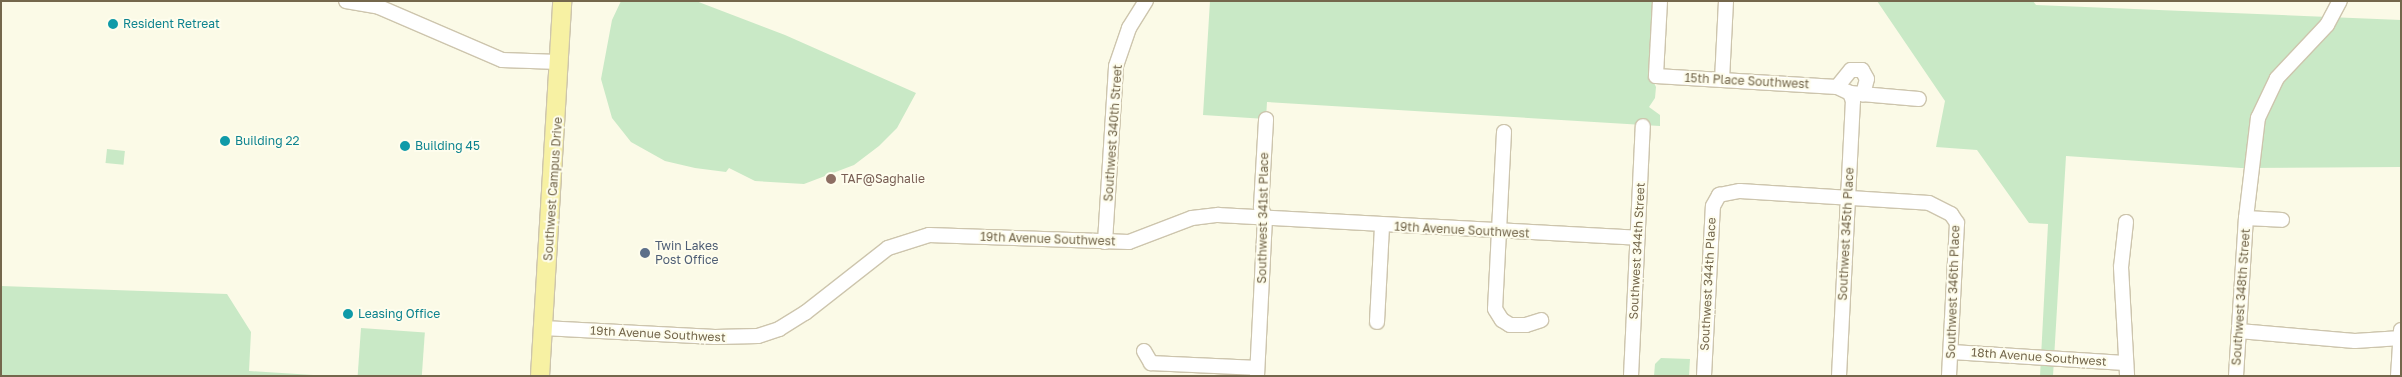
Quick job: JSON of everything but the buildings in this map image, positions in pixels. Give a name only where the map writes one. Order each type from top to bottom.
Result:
[{"type":"main road","name":"Southwest Campus Drive","points":[[540,376],[562,1]]},
{"type":"street","points":[[346,1],[379,7],[502,60],[559,62]]},
{"type":"street","name":"Southwest 340th Street","points":[[1105,242],[1116,66],[1126,34],[1146,1]]},
{"type":"street","name":"15th Place Southwest","points":[[1660,1],[1656,76],[1850,91],[1919,99]]},
{"type":"street","points":[[1722,80],[1726,1]]},
{"type":"street","name":"Southwest 348th Street","points":[[2236,376],[2253,141],[2266,97],[2277,78],[2327,25],[2340,1]]},
{"type":"street","name":"Southwest 345th Place","points":[[1838,376],[1853,101],[1850,91]]},
{"type":"street","name":"Southwest 341st Place","points":[[1257,372],[1266,217],[1261,207],[1266,119]]},
{"type":"street","name":"Southwest 344th Street","points":[[1631,376],[1643,126]]},
{"type":"street","points":[[1504,132],[1496,313],[1510,325],[1526,325],[1541,320]]},
{"type":"street","name":"Southwest 344th Place","points":[[1704,376],[1712,211],[1719,195],[1749,191],[1848,197]]},
{"type":"street","name":"Southwest 346th Place","points":[[1848,197],[1929,204],[1948,211],[1956,223],[1949,376]]},
{"type":"street","name":"19th Avenue Southwest","points":[[543,328],[715,337],[758,336],[791,323],[872,259],[914,238],[963,236],[1105,242],[1139,240],[1200,217],[1266,217],[1382,226],[1638,238]]},
{"type":"street","points":[[2246,218],[2282,220]]},
{"type":"street","points":[[2126,222],[2121,267],[2126,369]]},
{"type":"street","points":[[1377,322],[1382,226]]},
{"type":"street","points":[[2398,376],[2401,330]]},
{"type":"street","points":[[2239,332],[2355,341],[2400,338]]},
{"type":"street","points":[[1144,351],[1152,362],[1257,372]]},
{"type":"street","name":"18th Avenue Southwest","points":[[1951,352],[2126,369]]},
{"type":"green space","points":[[621,1],[696,1],[785,35],[916,93],[897,128],[879,146],[854,165],[804,184],[755,181],[729,168],[726,172],[695,168],[665,161],[631,142],[612,118],[601,79],[612,20]]},
{"type":"green space","points":[[1210,1],[1654,1],[1650,74],[1656,87],[1655,98],[1649,107],[1660,115],[1660,126],[1267,102],[1266,119],[1203,115]]},
{"type":"green space","points":[[1877,1],[2033,1],[2036,5],[2401,20],[2401,167],[2241,168],[2066,156],[2053,376],[2040,376],[2048,224],[2029,223],[1977,150],[1936,147],[1945,101]]},
{"type":"green space","points":[[107,149],[125,151],[123,165],[106,163]]},
{"type":"green space","points":[[1,286],[227,294],[251,332],[249,371],[329,376],[1,376]]},
{"type":"green space","points":[[361,328],[425,332],[422,376],[358,376]]},
{"type":"green space","points":[[1661,358],[1690,359],[1689,376],[1654,376],[1655,364]]},
{"type":"place","name":"Resident Retreat","points":[[113,24]]},
{"type":"place","name":"Building 22","points":[[225,141]]},
{"type":"place","name":"Building 45","points":[[405,146]]},
{"type":"place","name":"TAF@Saghalie","points":[[831,179]]},
{"type":"place","name":"Twin Lakes Post Office","points":[[645,253]]},
{"type":"place","name":"Leasing Office","points":[[348,314]]}]
